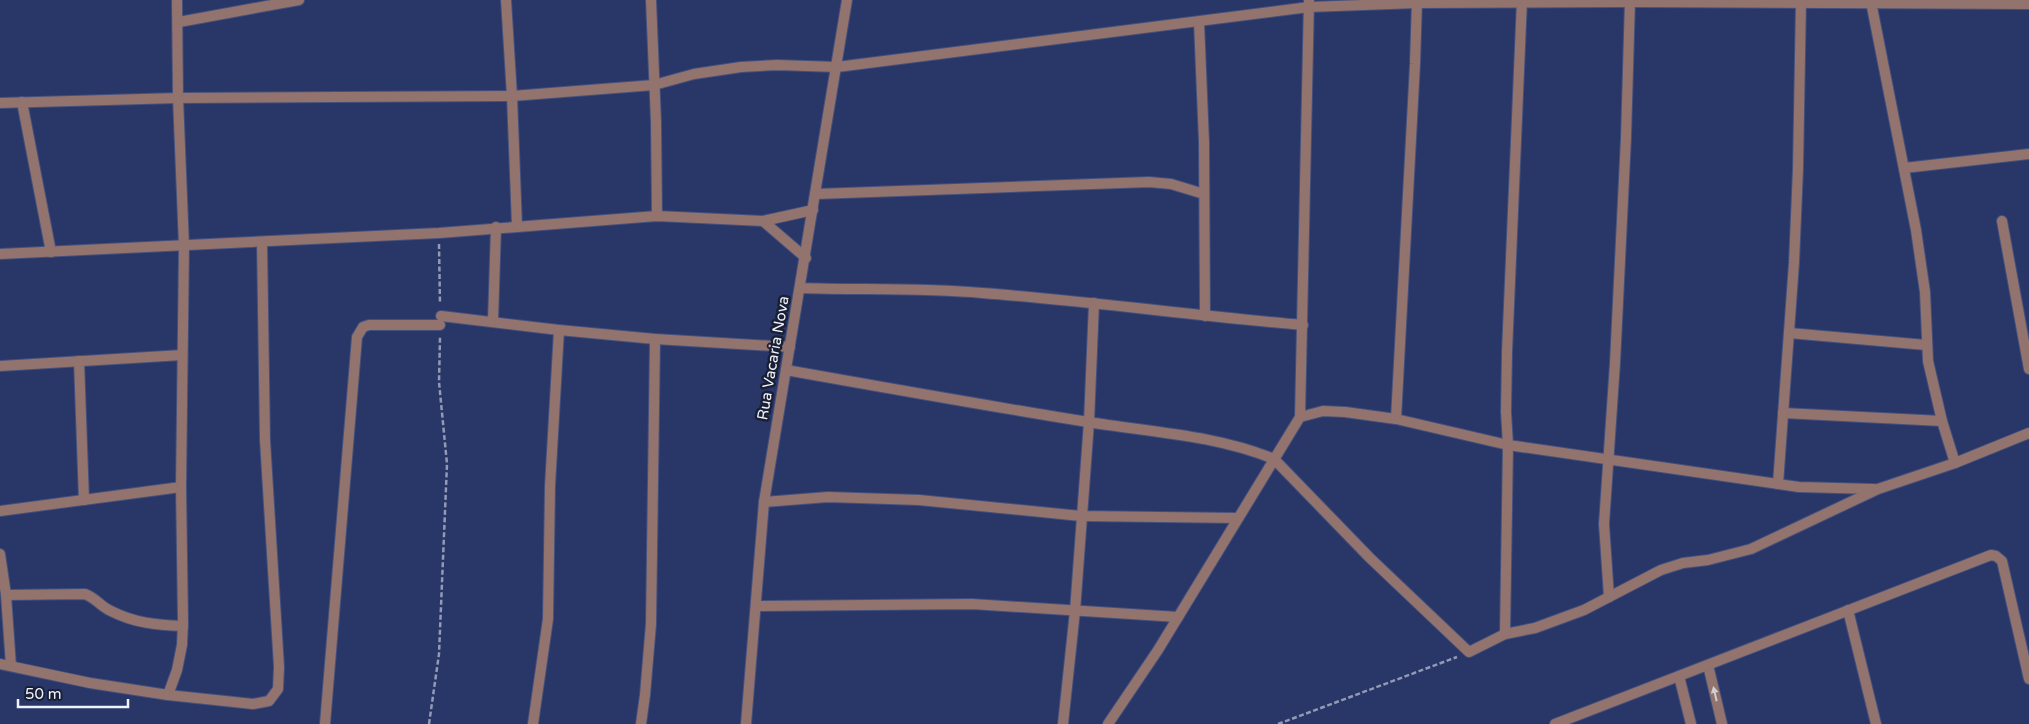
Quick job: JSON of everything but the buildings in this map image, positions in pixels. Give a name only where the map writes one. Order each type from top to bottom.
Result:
[{"type":"street","points":[[168,695],[177,670],[182,626],[181,487],[184,246],[178,98],[179,22],[177,0]]},
{"type":"street","points":[[179,22],[299,0]]},
{"type":"street","points":[[506,0],[517,226]]},
{"type":"street","points":[[652,0],[657,216]]},
{"type":"street","name":"Rua Vacaria Nova","points":[[746,724],[764,502],[806,258],[812,210],[847,0]]},
{"type":"street","points":[[0,103],[178,98],[512,96],[654,85],[694,74],[742,67],[777,65],[837,67],[1198,22],[1309,4],[1417,1],[1801,1],[2029,4]]},
{"type":"street","points":[[1396,419],[1417,1]]},
{"type":"street","points":[[1505,634],[1508,445],[1506,412],[1507,352],[1522,1]]},
{"type":"street","points":[[1608,597],[1604,524],[1615,363],[1626,138],[1630,1]]},
{"type":"street","points":[[1778,484],[1798,169],[1801,1]]},
{"type":"street","points":[[1871,2],[1922,266],[1926,345],[1932,383],[1955,463]]},
{"type":"street","points":[[1108,724],[1178,617],[1300,417],[1309,4]]},
{"type":"street","points":[[1198,22],[1204,142],[1205,316]]},
{"type":"street","points":[[22,102],[51,252]]},
{"type":"street","points":[[1904,168],[2029,154]]},
{"type":"street","points":[[816,194],[1149,182],[1171,184],[1204,194]]},
{"type":"street","points":[[0,254],[439,233],[657,216],[763,221],[812,210]]},
{"type":"street","points":[[763,221],[806,258]]},
{"type":"street","points":[[2002,221],[2029,369]]},
{"type":"street","points":[[493,321],[496,228]]},
{"type":"street","points":[[0,664],[90,683],[168,695],[253,704],[269,700],[278,689],[279,667],[266,440],[262,242]]},
{"type":"street","points":[[800,288],[980,293],[1094,303],[1302,326]]},
{"type":"street","points":[[1063,724],[1075,611],[1089,422],[1094,303]]},
{"type":"street","points":[[325,724],[358,337],[363,326],[440,320],[493,321],[559,330],[654,339],[790,347]]},
{"type":"street","points":[[533,724],[548,619],[550,486],[559,330]]},
{"type":"street","points":[[1789,333],[1926,345]]},
{"type":"street","points":[[641,724],[651,624],[654,339]]},
{"type":"street","points":[[0,366],[182,355]]},
{"type":"street","points":[[79,361],[84,500]]},
{"type":"street","points":[[786,370],[1089,422],[1216,441],[1274,459],[1369,557],[1469,652],[1505,634],[1535,628],[1584,610],[1645,578],[1683,563],[1708,560],[1751,549],[1878,489],[1955,463],[2029,433]]},
{"type":"street","points":[[1300,417],[1322,411],[1344,412],[1396,419],[1508,445],[1778,484],[1807,487],[1878,489]]},
{"type":"street","points":[[1783,413],[1942,422]]},
{"type":"street","points":[[0,511],[181,487]]},
{"type":"street","points":[[764,502],[828,497],[919,500],[1081,516],[1238,518]]},
{"type":"street","points":[[0,554],[6,595],[11,666]]},
{"type":"street","points":[[1555,724],[1985,556],[1996,556],[2002,561],[2029,679]]},
{"type":"street","points":[[6,595],[85,594],[92,597],[108,610],[127,619],[147,624],[182,626]]},
{"type":"street","points":[[757,606],[972,604],[1178,617]]},
{"type":"street","points":[[1848,610],[1876,724]]},
{"type":"street","points":[[1708,665],[1722,724]]},
{"type":"street","points":[[1679,676],[1691,724]]},
{"type":"path","points":[[429,724],[438,654],[447,464],[439,382],[439,233]]},
{"type":"path","points":[[1278,724],[1469,652]]}]
